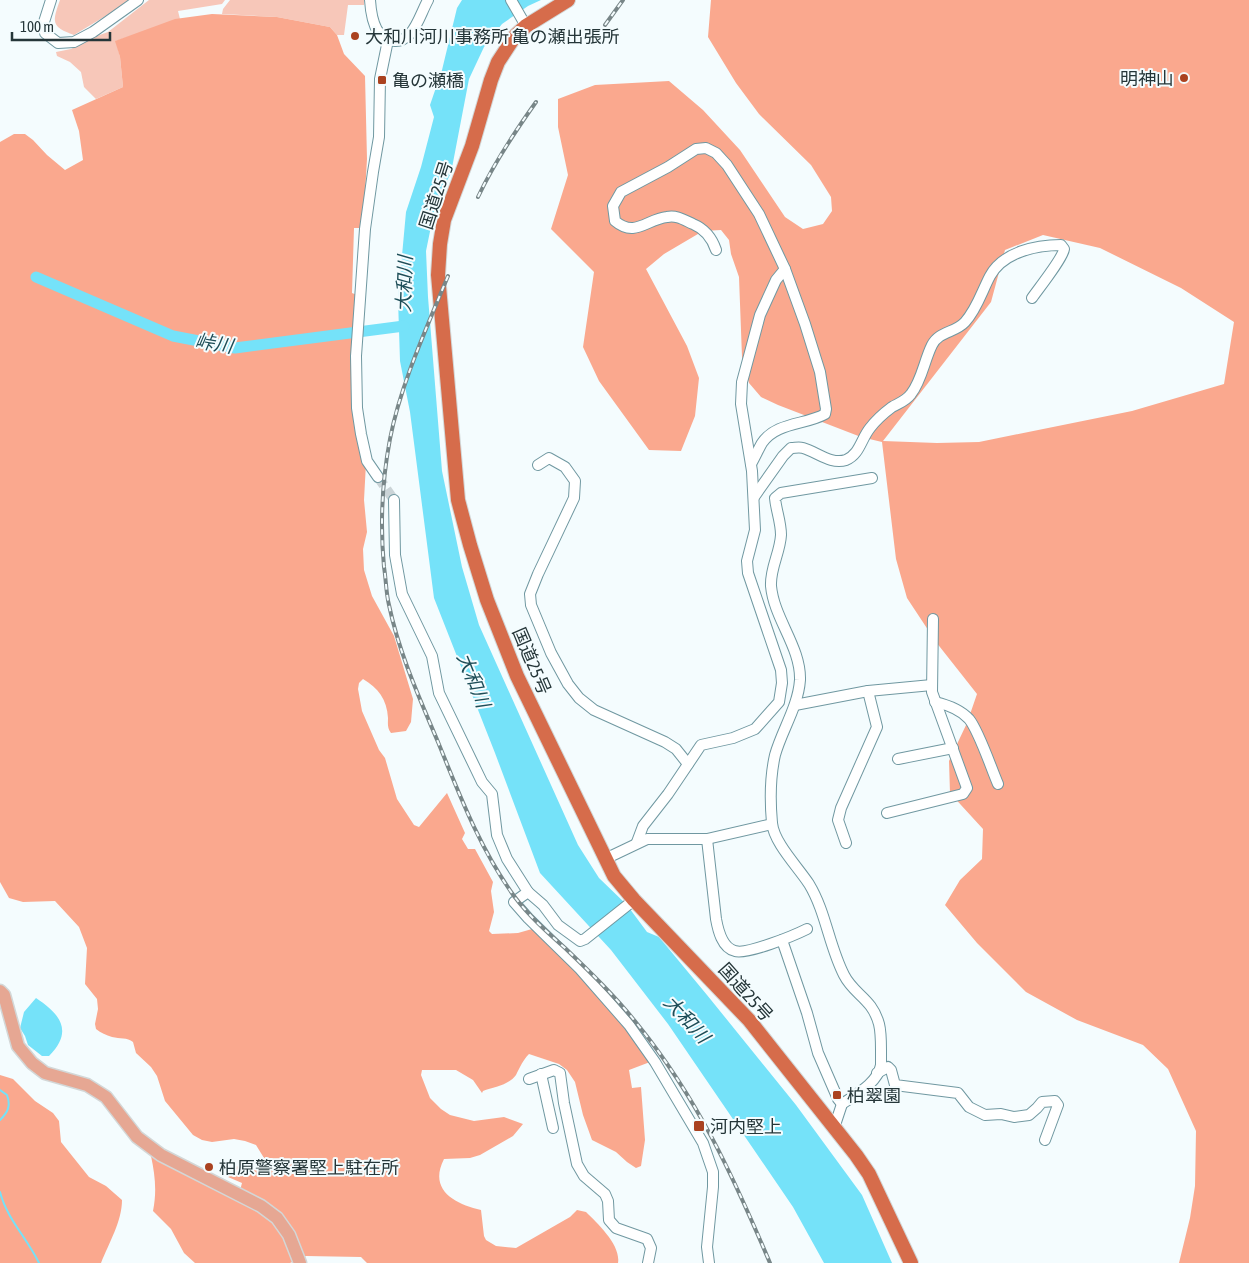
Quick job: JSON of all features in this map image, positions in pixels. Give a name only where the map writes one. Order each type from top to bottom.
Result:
[{"type":"highway","name":"国道25号","points":[[568,0],[524,23],[498,62],[472,146],[444,220],[438,274],[458,500],[487,600],[517,676],[605,859],[629,904],[749,1020],[834,1128],[869,1174],[911,1263]]},
{"type":"main road","points":[[0,991],[4,996],[18,1046],[32,1063],[45,1073],[87,1085],[106,1097],[137,1137],[161,1155],[261,1206],[277,1218],[289,1235],[300,1263]]},
{"type":"street","points":[[51,0],[44,22],[45,33],[58,43],[74,42],[86,36],[138,0]]},
{"type":"street","points":[[370,0],[371,14],[376,28],[381,36],[388,40],[401,40],[408,36],[416,26],[428,0]]},
{"type":"street","points":[[510,0],[524,23]]},
{"type":"street","points":[[378,477],[367,462],[361,434],[357,408],[356,356],[365,229],[380,137],[380,79],[388,40]]},
{"type":"street","points":[[716,250],[713,242],[700,227],[678,217],[668,216],[636,228],[622,227],[615,221],[613,206],[621,192],[631,185],[668,167],[696,149],[706,148],[716,153],[727,164],[759,214],[785,269],[805,324],[820,372],[825,397],[825,414],[776,432],[762,444],[751,464]]},
{"type":"street","points":[[754,496],[783,456],[792,448],[802,448],[836,462],[855,455],[869,429],[882,415],[911,394],[932,345],[944,333],[957,329],[972,314],[992,274],[1001,264],[1012,256],[1028,250],[1048,245],[1060,245],[1064,249],[1061,258],[1032,298]]},
{"type":"street","points":[[637,842],[643,826],[668,794],[701,745],[732,738],[755,729],[779,702],[782,683],[781,670],[748,574],[747,561],[756,530],[751,464],[741,404],[742,382],[760,315],[776,280],[785,269]]},
{"type":"street","points":[[538,465],[549,458],[565,468],[575,481],[574,498],[530,594],[531,605],[551,653],[568,684],[579,698],[594,710],[664,742],[676,750],[688,764]]},
{"type":"street","points":[[834,1128],[842,1104],[874,1080],[881,1066],[881,1039],[873,1009],[868,1001],[854,989],[845,976],[818,900],[787,854],[772,824],[771,782],[776,754],[795,705],[800,679],[798,664],[775,606],[771,586],[772,572],[781,533],[775,498],[781,493],[872,478]]},
{"type":"street","points":[[394,500],[395,555],[402,594],[432,656],[439,693],[482,782],[492,794],[497,834],[507,859],[528,892],[543,905],[558,924],[580,941],[629,904]]},
{"type":"street","points":[[887,813],[962,794],[967,788],[932,692],[933,619]]},
{"type":"street","points":[[795,705],[868,692],[932,684]]},
{"type":"street","points":[[846,843],[838,820],[841,808],[878,727],[868,692]]},
{"type":"street","points":[[935,702],[949,705],[960,711],[970,720],[998,784]]},
{"type":"street","points":[[898,759],[953,748]]},
{"type":"street","points":[[605,859],[637,842],[647,839],[707,839],[772,824]]},
{"type":"street","points":[[707,839],[718,931],[726,945],[735,951],[742,951],[782,940],[807,929]]},
{"type":"street","points":[[528,892],[514,902],[580,969],[630,1025],[655,1062],[704,1143],[713,1172],[707,1247],[709,1263]]},
{"type":"street","points":[[782,940],[807,1013],[818,1053],[842,1104]]},
{"type":"street","points":[[877,1073],[888,1067],[891,1070],[895,1085],[958,1093],[969,1107],[985,1115],[1001,1114],[1014,1117],[1029,1114],[1042,1102],[1055,1101],[1058,1105],[1046,1140]]},
{"type":"street","points":[[528,1079],[554,1070],[560,1073],[564,1104],[577,1164],[584,1176],[605,1194],[608,1201],[610,1220],[616,1228],[647,1239],[652,1248],[648,1263]]},
{"type":"street","points":[[541,1074],[553,1128]]},
{"type":"shaded area","points":[[60,0],[132,0],[74,35],[61,29],[55,23]]},
{"type":"shaded area","points":[[149,0],[225,0],[222,4],[178,11],[180,19],[116,41],[120,57],[123,87],[96,99],[84,87],[81,72],[70,62],[57,56],[56,52],[71,49],[108,32]]},
{"type":"shaded area","points":[[230,0],[364,0],[364,5],[348,5],[344,35],[337,35],[330,27],[277,17],[222,14],[223,9]]},
{"type":"shaded area","points":[[711,0],[1249,0],[1249,1263],[1179,1263],[1190,1218],[1195,1186],[1196,1131],[1168,1069],[1143,1045],[1077,1020],[1026,992],[977,943],[945,905],[960,880],[982,859],[983,829],[950,793],[949,761],[967,723],[977,694],[936,642],[907,598],[896,559],[882,442],[861,437],[778,405],[761,397],[749,383],[742,357],[739,277],[731,254],[729,240],[721,230],[703,231],[664,254],[646,269],[687,346],[699,378],[695,416],[681,451],[649,450],[599,381],[583,347],[594,272],[551,229],[568,175],[558,127],[558,99],[595,85],[669,81],[703,110],[740,150],[785,217],[803,229],[823,224],[832,211],[831,197],[811,165],[759,114],[736,83],[708,37]],"holes":[[[1043,235],[1100,248],[1181,288],[1234,322],[1224,384],[1132,411],[979,442],[883,441],[991,302],[1005,250]]]},
{"type":"shaded area","points":[[212,14],[277,17],[330,27],[337,35],[344,54],[365,76],[367,159],[363,228],[354,228],[352,293],[357,295],[353,384],[354,427],[366,463],[364,500],[367,532],[363,549],[364,570],[372,596],[394,636],[413,699],[411,722],[406,731],[391,733],[388,727],[386,705],[381,695],[373,686],[363,679],[359,683],[358,689],[362,711],[379,750],[385,758],[397,799],[414,825],[419,827],[447,793],[465,833],[462,839],[468,849],[475,849],[493,882],[491,891],[494,912],[489,931],[492,934],[518,933],[532,929],[580,974],[630,1033],[650,1062],[629,1070],[632,1088],[641,1087],[645,1140],[641,1166],[636,1168],[616,1152],[592,1140],[583,1115],[575,1082],[567,1070],[559,1064],[529,1054],[513,1078],[482,1093],[473,1080],[456,1070],[422,1070],[421,1075],[430,1098],[450,1115],[474,1121],[504,1117],[523,1124],[513,1136],[480,1155],[470,1158],[444,1159],[439,1179],[447,1194],[462,1204],[481,1210],[484,1236],[486,1240],[496,1246],[516,1248],[570,1217],[577,1210],[586,1212],[602,1229],[616,1249],[618,1263],[367,1263],[361,1257],[306,1256],[290,1263],[195,1263],[184,1253],[171,1229],[153,1211],[155,1183],[151,1156],[154,1153],[238,1198],[242,1183],[228,1177],[222,1167],[261,1168],[264,1158],[256,1145],[245,1141],[234,1139],[212,1142],[202,1140],[193,1135],[165,1101],[157,1076],[151,1067],[136,1053],[133,1042],[131,1040],[115,1038],[96,1029],[97,999],[85,984],[87,948],[79,927],[55,901],[23,902],[9,898],[0,882],[0,142],[14,134],[25,134],[65,170],[83,160],[79,131],[72,110],[123,87],[120,57],[115,41],[175,19]]},
{"type":"shaded area","points":[[0,1075],[13,1079],[35,1101],[53,1113],[59,1121],[61,1142],[89,1177],[106,1186],[122,1200],[120,1216],[101,1263],[0,1263]]},
{"type":"water","name":"大和川","points":[[462,0],[541,0],[528,6],[502,24],[484,47],[469,79],[451,173],[436,202],[426,251],[442,471],[462,567],[479,625],[578,845],[599,878],[627,905],[647,932],[659,937],[796,1105],[862,1195],[892,1263],[824,1263],[793,1207],[668,1024],[611,950],[540,873],[434,598],[410,412],[400,361],[398,299],[406,212],[421,167],[434,117],[430,105],[442,70],[457,8]]},
{"type":"water","points":[[36,998],[52,1010],[61,1024],[61,1039],[49,1056],[42,1056],[28,1045],[20,1028],[24,1012]]},
{"type":"waterway","name":"峠川","points":[[36,277],[173,336],[235,348],[404,326]]},
{"type":"waterway","points":[[0,1090],[7,1095],[9,1102],[7,1111],[0,1120]]},
{"type":"waterway","points":[[0,1192],[7,1211],[39,1263]]},
{"type":"tunnel","points":[[378,477],[394,500]]},
{"type":"railway","points":[[605,25],[623,0]]},
{"type":"railway","points":[[478,197],[505,148],[536,102]]},
{"type":"railway","points":[[448,276],[400,398],[387,455],[382,503],[382,535],[388,600],[398,640],[417,692],[463,802],[491,860],[514,896],[545,930],[584,966],[630,1015],[679,1081],[713,1139],[770,1263]]},
{"type":"place","name":"大和川河川事務所 亀の瀬出張所","points":[[355,36]]},
{"type":"place","name":"明神山","points":[[1184,78]]},
{"type":"place","name":"亀の瀬橋","points":[[382,80]]},
{"type":"place","name":"柏翠園","points":[[837,1095]]},
{"type":"place","name":"河内堅上","points":[[699,1126]]},
{"type":"place","name":"柏原警察署堅上駐在所","points":[[209,1167]]}]
